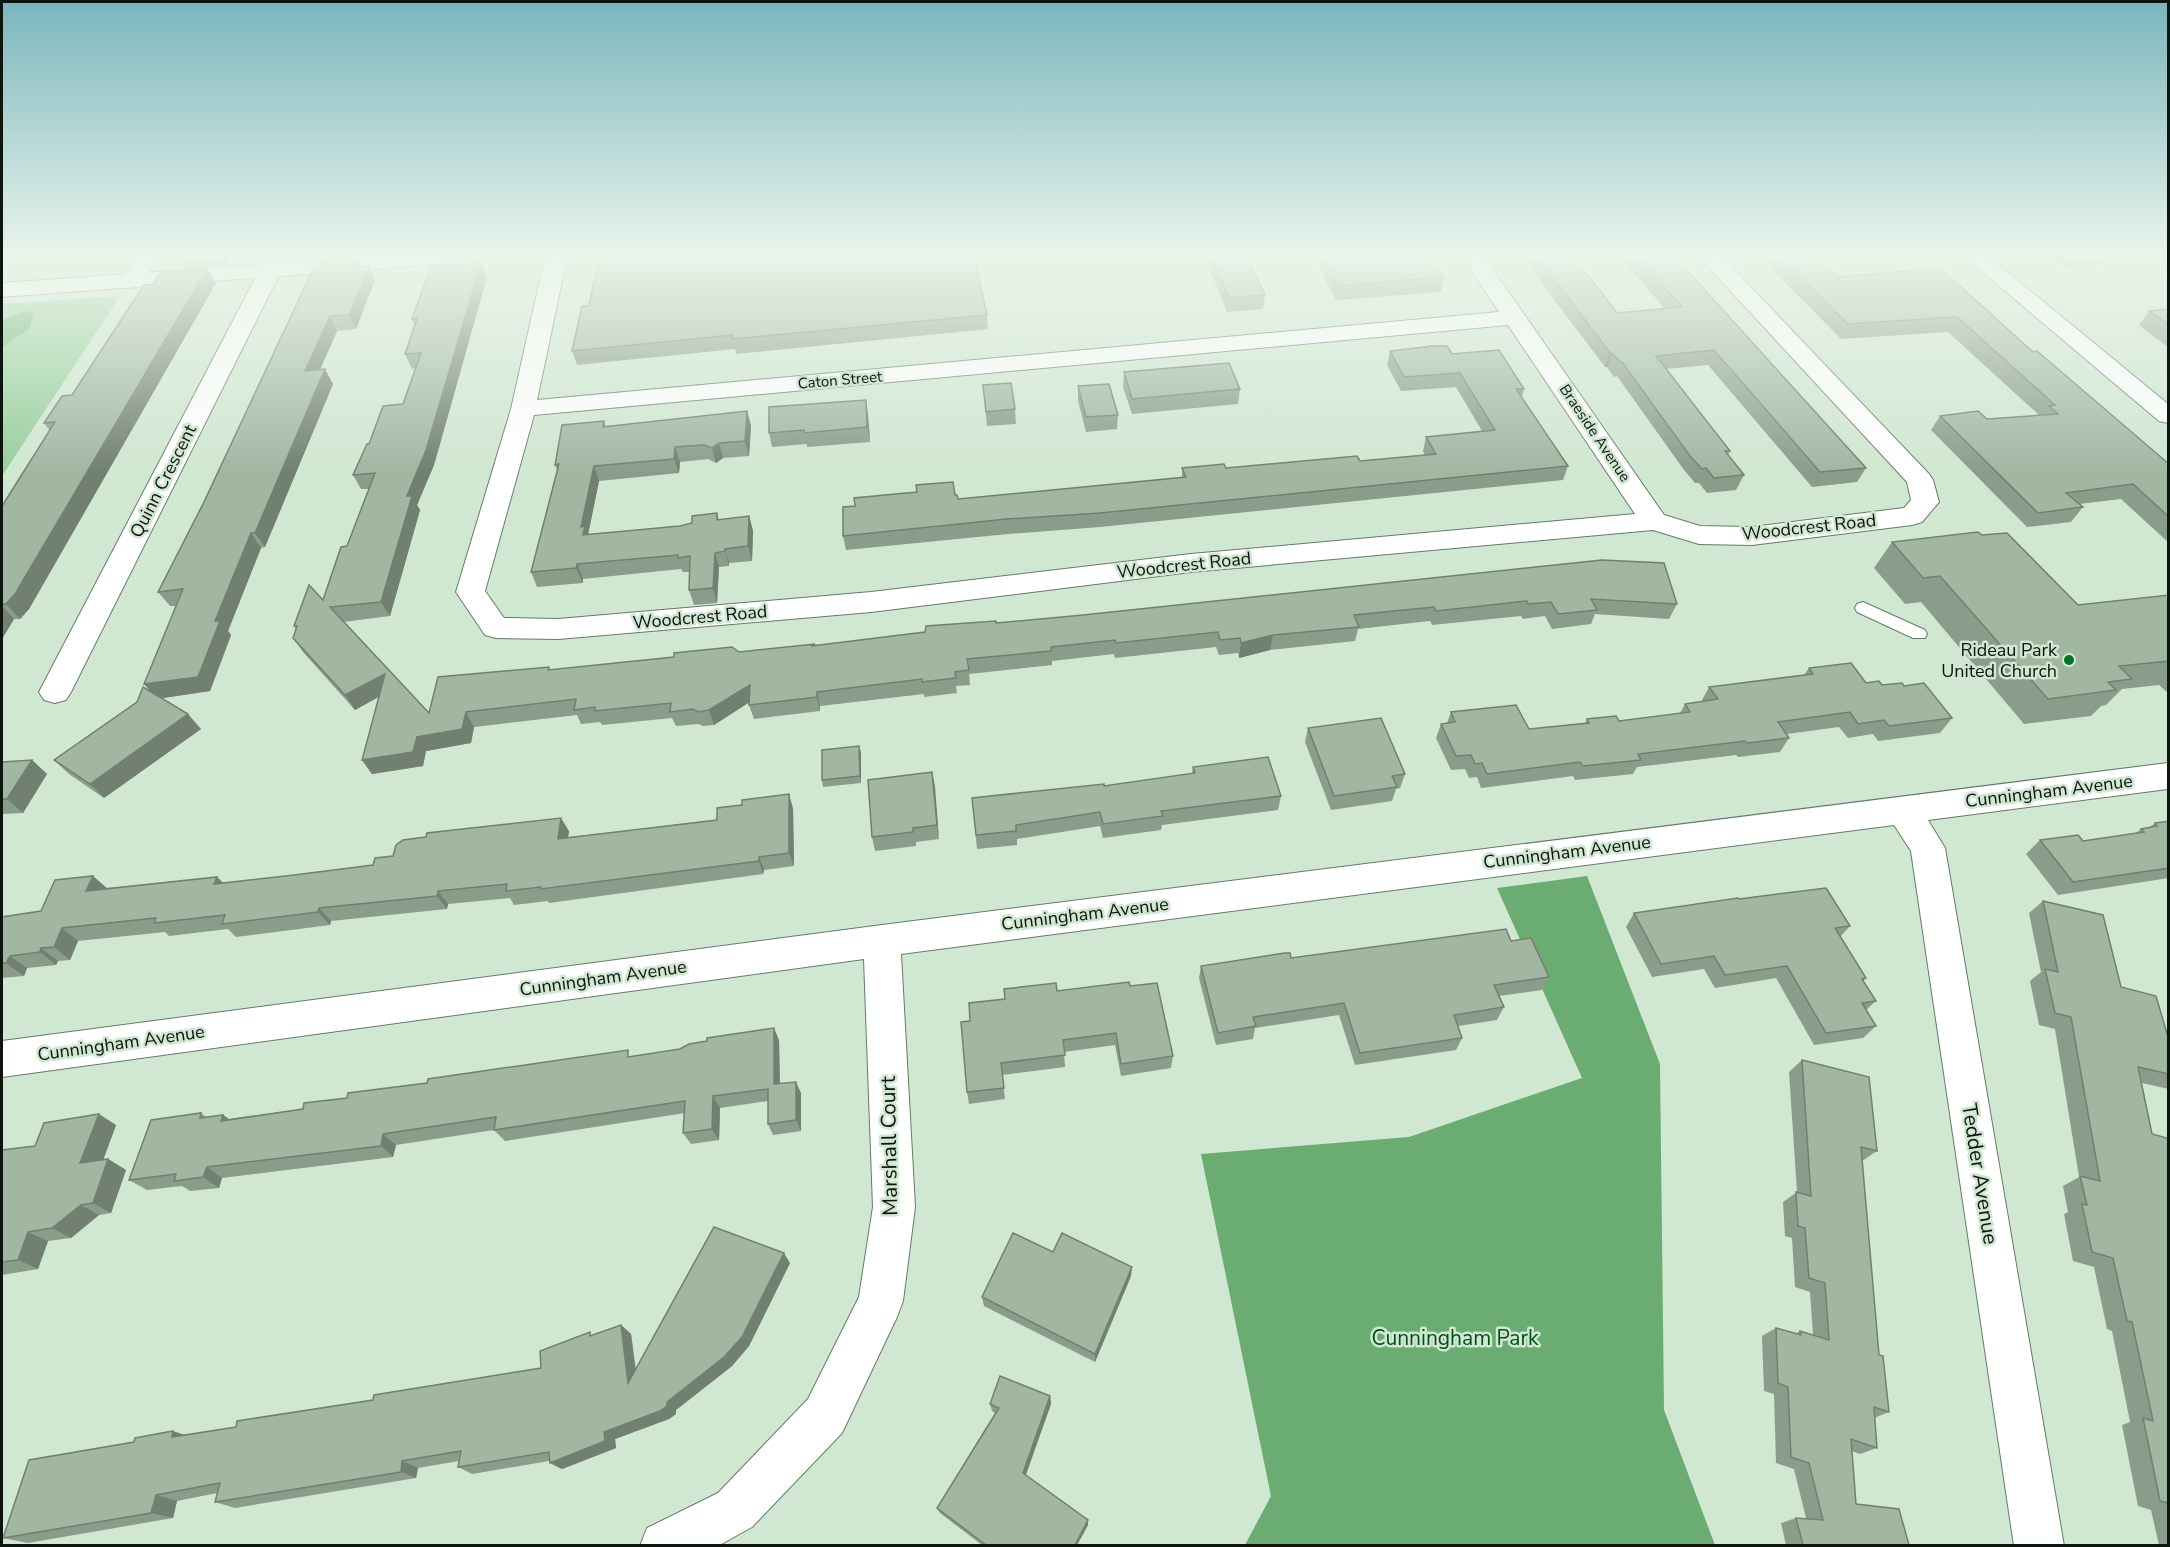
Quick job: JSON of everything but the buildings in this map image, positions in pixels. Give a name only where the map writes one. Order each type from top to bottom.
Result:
[{"type":"street","name":"Quinn Crescent","points":[[55,692],[240,329]]},
{"type":"street","name":"Woodcrest Road","points":[[540,329],[523,410],[470,592],[496,628],[558,629],[871,602],[1191,563],[1654,521],[1700,534],[1752,536],[1912,516],[1925,502],[1920,480],[1778,329]]},
{"type":"street","name":"Caton Street","points":[[523,410],[1385,329]]},
{"type":"street","name":"Braeside Avenue","points":[[1523,329],[1654,521]]},
{"type":"street","points":[[2064,329],[2169,416]]},
{"type":"street","name":"Cunningham Avenue","points":[[2,1059],[882,941],[2169,776]]},
{"type":"street","name":"Tedder Avenue","points":[[1902,810],[1928,848],[2039,1545]]},
{"type":"street","name":"Marshall Court","points":[[665,1545],[735,1510],[825,1416],[881,1301],[894,1207],[882,941]]},
{"type":"lane","points":[[1863,608],[1919,634]]},
{"type":"green space","points":[[2,329],[98,329],[2,476]]},
{"type":"green space","points":[[2,329],[29,329],[2,347]]},
{"type":"green space","name":"Cunningham Park","points":[[1587,876],[1660,1064],[1664,1410],[1715,1545],[1245,1545],[1271,1496],[1201,1154],[1409,1137],[1582,1078],[1497,888]]},
{"type":"place","name":"Rideau Park United Church","points":[[2069,660]]}]
